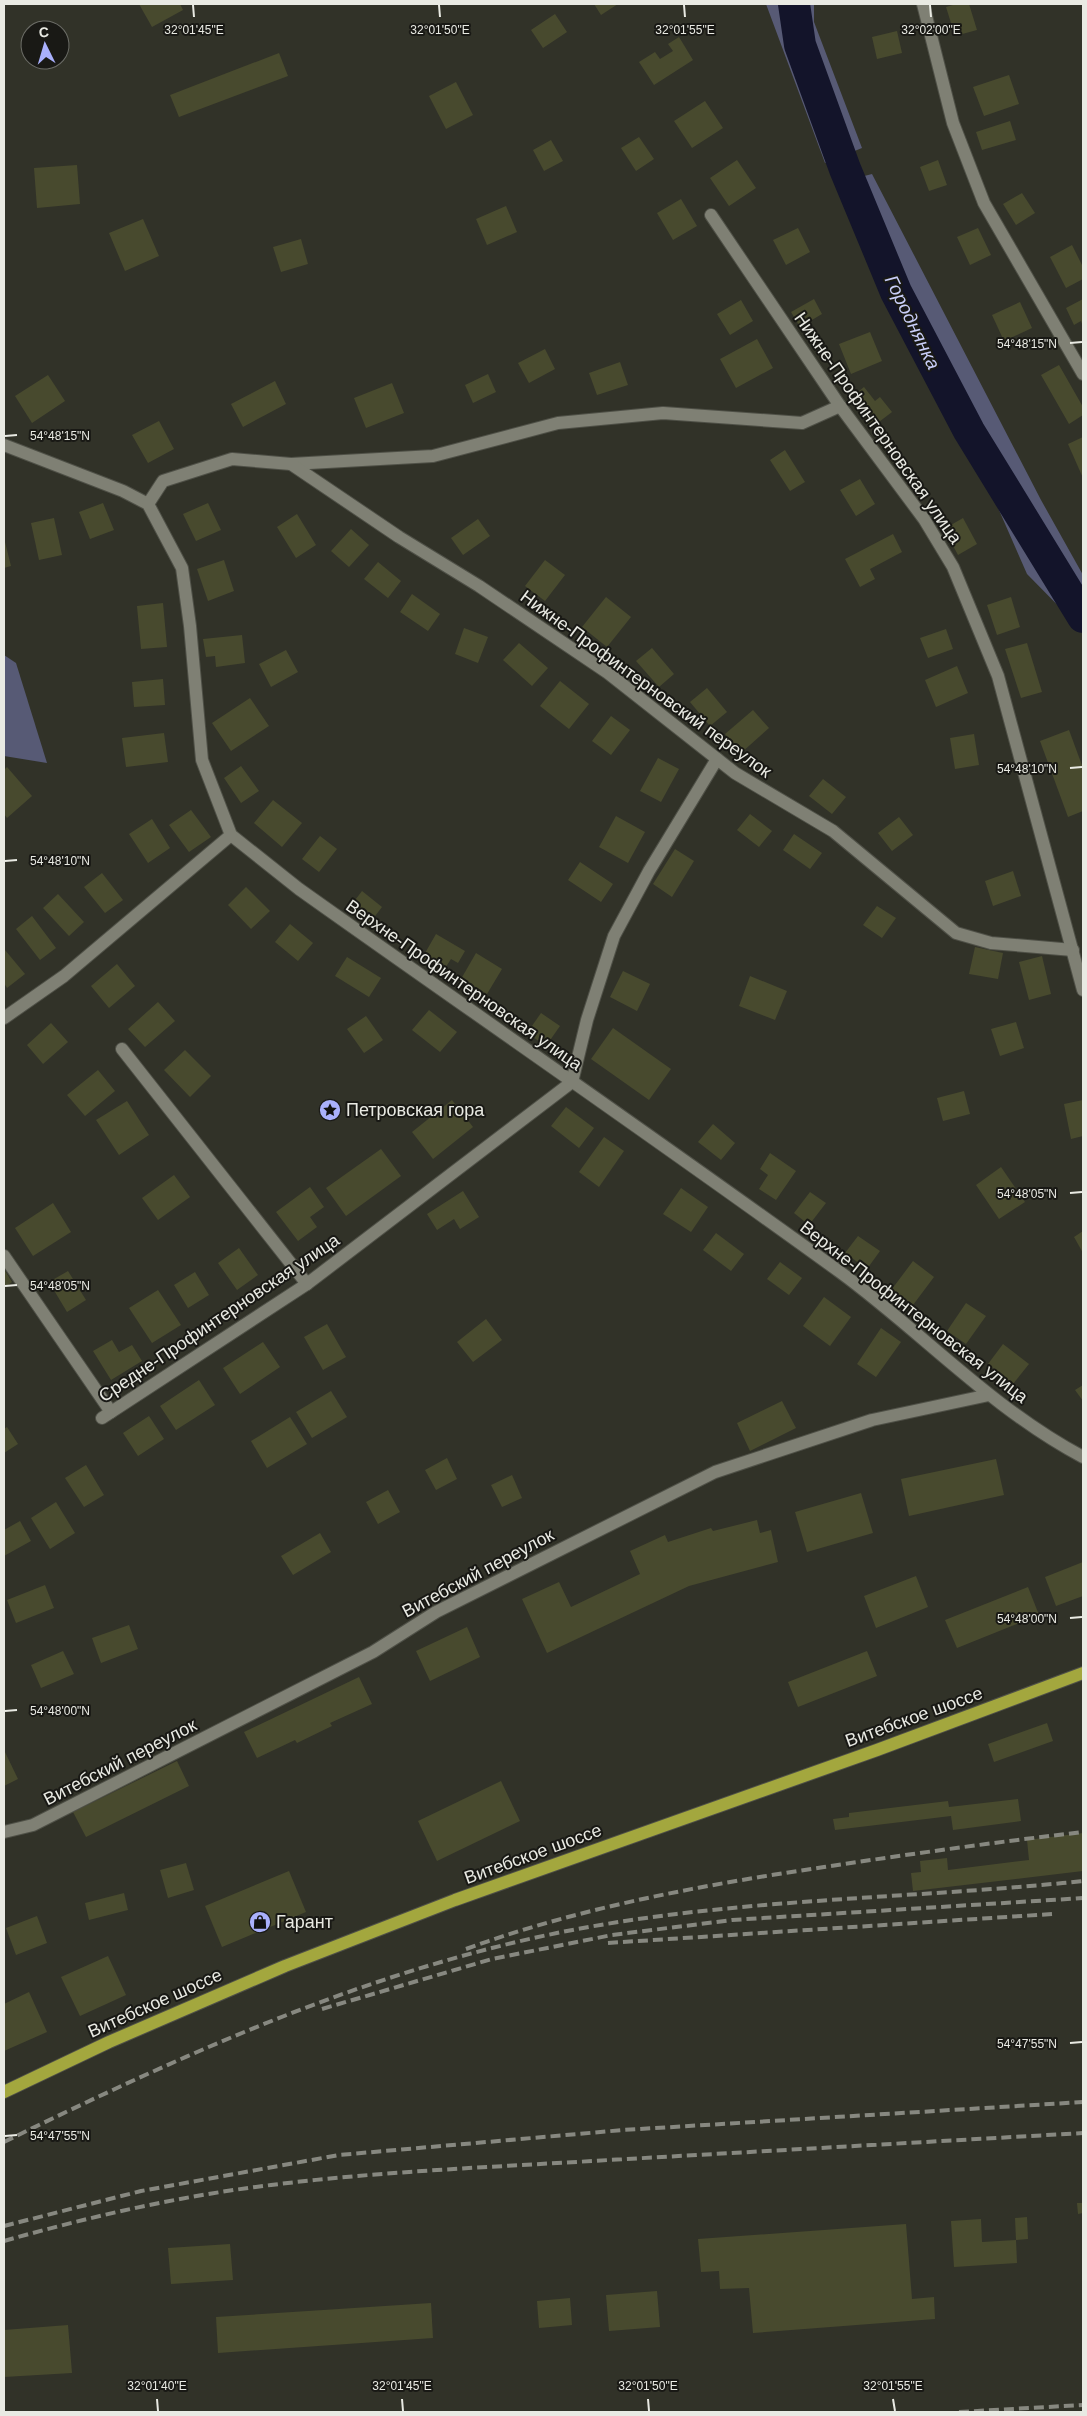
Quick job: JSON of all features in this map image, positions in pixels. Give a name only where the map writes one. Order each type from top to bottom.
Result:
[{"type":"main road","name":"Витебское шоссе","points":[[4,2092],[109,2042],[285,1966],[455,1900],[877,1750],[1083,1673]]},
{"type":"street","points":[[923,4],[953,123],[984,203],[1083,374]]},
{"type":"street","name":"Нижне-Профинтерновская улица","points":[[711,215],[840,406],[924,519],[953,567],[998,676],[1083,990]]},
{"type":"street","points":[[291,464],[433,456],[558,423],[664,414],[802,423],[840,406]]},
{"type":"street","points":[[4,445],[123,491],[148,504],[182,568],[190,626],[202,760],[231,835],[64,976],[4,1018]]},
{"type":"street","name":"Нижне-Профинтерновский переулок","points":[[148,504],[163,480],[232,459],[291,464],[399,537],[479,586],[608,673],[735,773],[833,831],[956,933],[991,943],[1073,950]]},
{"type":"street","points":[[572,1082],[588,1020],[614,936],[649,871],[717,759]]},
{"type":"street","name":"Верхне-Профинтерновская улица","points":[[231,835],[299,889],[842,1274],[989,1394],[1058,1444],[1083,1457]]},
{"type":"street","points":[[122,1049],[307,1284]]},
{"type":"street","name":"Средне-Профинтерновская улица","points":[[4,1256],[106,1415],[307,1284],[572,1082]]},
{"type":"street","name":"Витебский переулок","points":[[4,1832],[33,1825],[50,1817],[373,1652],[436,1612],[715,1472],[872,1420],[989,1394]]},
{"type":"shaded area","points":[[766,4],[814,4],[814,22],[862,148],[825,163]]},
{"type":"shaded area","points":[[872,174],[1041,500],[1083,575],[1083,631],[1027,574],[988,485],[837,183]]},
{"type":"shaded area","points":[[4,655],[16,663],[47,763],[4,756]]},
{"type":"building","points":[[139,4],[180,4],[183,10],[152,27]]},
{"type":"building","points":[[594,4],[618,4],[601,15]]},
{"type":"building","points":[[956,4],[969,4],[977,30],[955,36],[946,7]]},
{"type":"building","points":[[555,14],[567,32],[543,48],[531,30]]},
{"type":"building","points":[[897,31],[902,53],[877,59],[872,37]]},
{"type":"building","points":[[679,37],[693,60],[654,85],[639,62],[655,52],[660,59],[673,51],[668,44]]},
{"type":"building","points":[[279,53],[288,76],[179,117],[170,95]]},
{"type":"building","points":[[1009,75],[1019,104],[984,116],[973,87]]},
{"type":"building","points":[[456,82],[473,115],[446,129],[429,96]]},
{"type":"building","points":[[705,101],[723,128],[692,148],[674,121]]},
{"type":"building","points":[[1010,121],[1016,140],[982,150],[976,132]]},
{"type":"building","points":[[639,137],[654,159],[636,171],[621,148]]},
{"type":"building","points":[[551,140],[563,161],[544,171],[533,150]]},
{"type":"building","points":[[737,160],[756,188],[729,206],[710,178]]},
{"type":"building","points":[[938,160],[947,185],[929,191],[920,167]]},
{"type":"building","points":[[77,165],[80,204],[37,208],[34,168]]},
{"type":"building","points":[[1022,193],[1035,213],[1016,225],[1003,204]]},
{"type":"building","points":[[681,199],[697,226],[673,240],[657,213]]},
{"type":"building","points":[[506,206],[517,232],[487,245],[476,219]]},
{"type":"building","points":[[143,219],[159,256],[125,271],[109,233]]},
{"type":"building","points":[[798,228],[810,252],[786,265],[773,240]]},
{"type":"building","points":[[978,228],[991,255],[970,265],[957,237]]},
{"type":"building","points":[[301,239],[308,264],[281,272],[273,247]]},
{"type":"building","points":[[1072,245],[1083,267],[1083,279],[1066,288],[1050,257]]},
{"type":"building","points":[[814,299],[822,314],[800,327],[791,312]]},
{"type":"building","points":[[1083,299],[1083,327],[1081,321],[1074,325],[1066,308]]},
{"type":"building","points":[[741,300],[753,321],[730,335],[717,314]]},
{"type":"building","points":[[1020,302],[1032,328],[1004,341],[992,315]]},
{"type":"building","points":[[870,332],[882,361],[851,374],[839,344]]},
{"type":"building","points":[[757,339],[773,368],[736,388],[720,359]]},
{"type":"building","points":[[545,349],[555,369],[529,383],[518,363]]},
{"type":"building","points":[[620,362],[628,385],[597,395],[589,373]]},
{"type":"building","points":[[1059,365],[1083,407],[1083,415],[1069,424],[1041,375]]},
{"type":"building","points":[[488,374],[496,392],[473,403],[465,385]]},
{"type":"building","points":[[48,375],[65,401],[32,423],[15,396]]},
{"type":"building","points":[[275,381],[286,404],[243,427],[231,404]]},
{"type":"building","points":[[392,383],[404,413],[366,428],[354,398]]},
{"type":"building","points":[[864,387],[875,401],[880,397],[892,412],[871,428],[849,399]]},
{"type":"building","points":[[159,421],[174,449],[148,463],[132,435]]},
{"type":"building","points":[[1083,437],[1083,478],[1068,444]]},
{"type":"building","points":[[785,450],[805,482],[790,491],[770,460]]},
{"type":"building","points":[[860,479],[875,504],[856,516],[840,490]]},
{"type":"building","points":[[103,503],[114,530],[90,539],[79,512]]},
{"type":"building","points":[[208,503],[221,530],[196,541],[183,514]]},
{"type":"building","points":[[297,514],[316,545],[296,558],[277,527]]},
{"type":"building","points":[[54,518],[62,555],[39,560],[31,523]]},
{"type":"building","points":[[963,518],[977,544],[958,555],[944,529]]},
{"type":"building","points":[[478,519],[490,536],[463,555],[451,538]]},
{"type":"building","points":[[351,529],[369,545],[349,567],[331,551]]},
{"type":"building","points":[[893,534],[902,552],[870,569],[875,579],[860,587],[845,559]]},
{"type":"building","points":[[4,538],[11,566],[4,568]]},
{"type":"building","points":[[224,560],[234,591],[208,601],[197,569]]},
{"type":"building","points":[[545,560],[565,575],[545,601],[525,586]]},
{"type":"building","points":[[378,562],[401,581],[388,598],[364,579]]},
{"type":"building","points":[[412,594],[440,614],[428,631],[400,612]]},
{"type":"building","points":[[606,597],[631,617],[607,647],[582,627]]},
{"type":"building","points":[[1011,597],[1020,627],[997,635],[987,605]]},
{"type":"building","points":[[163,603],[167,647],[141,649],[137,606]]},
{"type":"building","points":[[464,628],[488,637],[478,663],[455,654]]},
{"type":"building","points":[[946,629],[953,649],[928,658],[920,638]]},
{"type":"building","points":[[242,635],[245,663],[216,667],[215,656],[206,657],[203,639]]},
{"type":"building","points":[[519,643],[548,668],[532,686],[503,660]]},
{"type":"building","points":[[1027,643],[1042,692],[1021,698],[1005,649]]},
{"type":"building","points":[[652,648],[674,674],[659,687],[636,661]]},
{"type":"building","points":[[286,650],[298,672],[271,687],[259,664]]},
{"type":"building","points":[[957,666],[968,693],[936,707],[925,680]]},
{"type":"building","points":[[163,679],[165,705],[134,707],[132,682]]},
{"type":"building","points":[[560,681],[589,704],[569,729],[540,706]]},
{"type":"building","points":[[707,688],[727,712],[710,726],[690,702]]},
{"type":"building","points":[[250,698],[269,726],[231,751],[212,723]]},
{"type":"building","points":[[753,710],[769,728],[741,753],[725,734]]},
{"type":"building","points":[[611,716],[630,730],[611,755],[592,741]]},
{"type":"building","points":[[1069,730],[1083,768],[1083,811],[1068,817],[1040,741]]},
{"type":"building","points":[[164,733],[168,762],[126,767],[122,738]]},
{"type":"building","points":[[974,734],[979,765],[955,769],[950,738]]},
{"type":"building","points":[[658,758],[679,769],[661,802],[640,791]]},
{"type":"building","points":[[241,766],[259,791],[241,803],[224,778]]},
{"type":"building","points":[[7,767],[32,796],[7,818],[4,814],[4,770]]},
{"type":"building","points":[[823,779],[846,797],[832,814],[809,796]]},
{"type":"building","points":[[273,800],[302,823],[282,847],[254,823]]},
{"type":"building","points":[[191,810],[211,837],[189,852],[169,825]]},
{"type":"building","points":[[750,814],[772,831],[759,847],[737,830]]},
{"type":"building","points":[[616,816],[645,832],[628,863],[599,847]]},
{"type":"building","points":[[899,817],[913,835],[892,851],[878,833]]},
{"type":"building","points":[[152,819],[170,848],[148,863],[129,834]]},
{"type":"building","points":[[794,834],[822,853],[810,869],[783,850]]},
{"type":"building","points":[[320,836],[337,849],[319,872],[302,859]]},
{"type":"building","points":[[675,849],[694,861],[672,897],[653,884]]},
{"type":"building","points":[[580,862],[613,884],[601,902],[568,880]]},
{"type":"building","points":[[1013,871],[1021,896],[993,906],[985,881]]},
{"type":"building","points":[[102,873],[123,900],[105,913],[84,887]]},
{"type":"building","points":[[246,887],[270,911],[251,929],[228,905]]},
{"type":"building","points":[[362,891],[382,907],[369,924],[349,908]]},
{"type":"building","points":[[58,894],[84,922],[69,936],[43,908]]},
{"type":"building","points":[[877,906],[896,918],[882,938],[863,925]]},
{"type":"building","points":[[32,916],[56,948],[40,960],[16,929]]},
{"type":"building","points":[[290,924],[313,943],[298,961],[275,942]]},
{"type":"building","points":[[436,934],[465,951],[458,963],[451,959],[442,973],[421,960]]},
{"type":"building","points":[[975,947],[1003,953],[998,979],[969,974]]},
{"type":"building","points":[[5,950],[25,974],[7,988],[4,983]]},
{"type":"building","points":[[476,953],[502,969],[487,994],[461,979]]},
{"type":"building","points":[[1042,956],[1051,994],[1029,1000],[1019,962]]},
{"type":"building","points":[[347,957],[381,978],[369,997],[335,976]]},
{"type":"building","points":[[117,964],[135,986],[109,1008],[91,986]]},
{"type":"building","points":[[623,971],[650,984],[637,1011],[610,997]]},
{"type":"building","points":[[750,976],[787,991],[775,1020],[739,1006]]},
{"type":"building","points":[[158,1002],[175,1021],[145,1047],[128,1029]]},
{"type":"building","points":[[429,1010],[457,1032],[440,1052],[412,1030]]},
{"type":"building","points":[[541,1013],[560,1026],[546,1046],[527,1033]]},
{"type":"building","points":[[366,1016],[383,1040],[364,1053],[347,1029]]},
{"type":"building","points":[[1016,1022],[1024,1048],[1000,1056],[991,1029]]},
{"type":"building","points":[[51,1023],[68,1042],[43,1064],[27,1045]]},
{"type":"building","points":[[613,1028],[671,1069],[649,1100],[591,1059]]},
{"type":"building","points":[[185,1050],[211,1076],[190,1097],[164,1070]]},
{"type":"building","points":[[98,1070],[115,1091],[85,1116],[67,1095]]},
{"type":"building","points":[[964,1091],[970,1114],[943,1121],[937,1098]]},
{"type":"building","points":[[452,1100],[473,1127],[433,1159],[412,1132]]},
{"type":"building","points":[[1083,1100],[1083,1136],[1071,1139],[1064,1104]]},
{"type":"building","points":[[127,1101],[149,1135],[119,1155],[96,1120]]},
{"type":"building","points":[[566,1107],[594,1128],[579,1148],[551,1126]]},
{"type":"building","points":[[713,1124],[735,1143],[721,1160],[698,1142]]},
{"type":"building","points":[[604,1137],[624,1151],[599,1187],[579,1172]]},
{"type":"building","points":[[381,1149],[401,1176],[346,1216],[326,1188]]},
{"type":"building","points":[[770,1153],[796,1171],[776,1200],[759,1189],[768,1175],[760,1169]]},
{"type":"building","points":[[1001,1167],[1025,1202],[999,1219],[976,1185]]},
{"type":"building","points":[[174,1175],[190,1197],[158,1220],[142,1198]]},
{"type":"building","points":[[310,1187],[324,1207],[310,1217],[317,1227],[298,1241],[276,1212]]},
{"type":"building","points":[[681,1188],[708,1207],[691,1232],[663,1214]]},
{"type":"building","points":[[463,1191],[479,1217],[460,1229],[454,1219],[437,1230],[427,1214]]},
{"type":"building","points":[[810,1192],[826,1203],[809,1225],[794,1213]]},
{"type":"building","points":[[53,1203],[71,1232],[33,1256],[15,1228]]},
{"type":"building","points":[[1083,1231],[1083,1253],[1074,1237]]},
{"type":"building","points":[[716,1233],[744,1254],[731,1271],[703,1250]]},
{"type":"building","points":[[858,1236],[880,1251],[867,1269],[845,1253]]},
{"type":"building","points":[[239,1248],[258,1275],[237,1290],[218,1263]]},
{"type":"building","points":[[913,1261],[934,1277],[913,1305],[892,1289]]},
{"type":"building","points":[[780,1262],[802,1278],[789,1295],[767,1279]]},
{"type":"building","points":[[4,1269],[12,1282],[4,1288]]},
{"type":"building","points":[[68,1271],[86,1300],[67,1312],[49,1282]]},
{"type":"building","points":[[195,1272],[209,1295],[188,1308],[174,1285]]},
{"type":"building","points":[[158,1290],[181,1325],[152,1343],[129,1308]]},
{"type":"building","points":[[824,1297],[851,1317],[830,1346],[803,1326]]},
{"type":"building","points":[[966,1303],[986,1316],[966,1344],[947,1331]]},
{"type":"building","points":[[486,1319],[502,1340],[473,1362],[457,1342]]},
{"type":"building","points":[[327,1324],[346,1357],[323,1370],[304,1337]]},
{"type":"building","points":[[881,1328],[901,1342],[876,1377],[857,1364]]},
{"type":"building","points":[[112,1340],[119,1352],[132,1345],[142,1361],[111,1380],[93,1351]]},
{"type":"building","points":[[263,1342],[280,1367],[240,1394],[223,1368]]},
{"type":"building","points":[[1003,1344],[1029,1364],[1013,1384],[988,1364]]},
{"type":"building","points":[[199,1380],[215,1405],[176,1430],[160,1406]]},
{"type":"building","points":[[1083,1385],[1083,1401],[1075,1390]]},
{"type":"building","points":[[331,1391],[347,1417],[312,1438],[296,1412]]},
{"type":"building","points":[[782,1401],[796,1428],[750,1451],[737,1423]]},
{"type":"building","points":[[149,1416],[164,1439],[138,1456],[123,1433]]},
{"type":"building","points":[[290,1417],[307,1444],[267,1468],[251,1441]]},
{"type":"building","points":[[7,1427],[18,1444],[4,1453],[4,1429]]},
{"type":"building","points":[[447,1458],[457,1479],[436,1490],[425,1470]]},
{"type":"building","points":[[996,1459],[1004,1495],[909,1516],[901,1479]]},
{"type":"building","points":[[86,1465],[104,1495],[84,1507],[65,1478]]},
{"type":"building","points":[[512,1475],[522,1498],[502,1507],[491,1485]]},
{"type":"building","points":[[388,1490],[400,1512],[378,1524],[366,1502]]},
{"type":"building","points":[[861,1493],[873,1533],[807,1552],[795,1512]]},
{"type":"building","points":[[56,1502],[75,1533],[50,1549],[31,1518]]},
{"type":"building","points":[[757,1520],[760,1533],[771,1530],[778,1562],[689,1586],[547,1653],[522,1599],[559,1582],[571,1607],[640,1574],[630,1551],[665,1535],[668,1542],[711,1528],[713,1531]]},
{"type":"building","points":[[20,1521],[31,1541],[4,1556],[4,1530]]},
{"type":"building","points":[[320,1533],[331,1552],[293,1575],[281,1556]]},
{"type":"building","points":[[1083,1562],[1083,1596],[1056,1606],[1045,1577]]},
{"type":"building","points":[[916,1576],[928,1607],[876,1628],[864,1596]]},
{"type":"building","points":[[45,1585],[54,1608],[16,1623],[7,1600]]},
{"type":"building","points":[[1028,1587],[1039,1615],[957,1648],[945,1620]]},
{"type":"building","points":[[129,1625],[138,1649],[101,1663],[92,1638]]},
{"type":"building","points":[[467,1627],[480,1657],[430,1681],[416,1651]]},
{"type":"building","points":[[63,1651],[74,1674],[41,1688],[31,1665]]},
{"type":"building","points":[[867,1651],[877,1676],[798,1707],[788,1682]]},
{"type":"building","points":[[359,1677],[372,1704],[330,1723],[332,1726],[297,1743],[295,1740],[257,1758],[244,1732]]},
{"type":"building","points":[[1047,1723],[1053,1741],[994,1762],[988,1744]]},
{"type":"building","points":[[4,1750],[18,1779],[4,1786]]},
{"type":"building","points":[[177,1761],[189,1786],[86,1837],[73,1812]]},
{"type":"building","points":[[501,1781],[520,1821],[437,1861],[418,1821]]},
{"type":"building","points":[[1018,1799],[1021,1821],[953,1830],[951,1816],[835,1830],[833,1819],[849,1817],[849,1813],[948,1801],[949,1807]]},
{"type":"building","points":[[1083,1833],[1083,1871],[913,1891],[911,1873],[921,1872],[920,1861],[947,1858],[948,1870],[1029,1860],[1027,1840]]},
{"type":"building","points":[[186,1863],[194,1890],[168,1898],[160,1870]]},
{"type":"building","points":[[289,1871],[306,1912],[222,1947],[205,1906]]},
{"type":"building","points":[[124,1893],[128,1910],[89,1920],[85,1903]]},
{"type":"building","points":[[37,1916],[47,1943],[16,1955],[6,1928]]},
{"type":"building","points":[[108,1956],[126,1995],[80,2016],[61,1977]]},
{"type":"building","points":[[29,1992],[47,2032],[4,2051],[4,2004]]},
{"type":"building","points":[[1077,2203],[1083,2203],[1083,2213],[1078,2214]]},
{"type":"building","points":[[1027,2217],[1028,2239],[1016,2240],[1015,2218]]},
{"type":"building","points":[[981,2219],[982,2242],[1016,2240],[1017,2263],[954,2267],[951,2221]]},
{"type":"building","points":[[906,2224],[912,2299],[934,2297],[935,2319],[753,2333],[749,2288],[720,2289],[719,2271],[701,2272],[698,2239]]},
{"type":"building","points":[[230,2244],[233,2280],[171,2284],[168,2248]]},
{"type":"building","points":[[657,2291],[660,2327],[609,2331],[606,2295]]},
{"type":"building","points":[[570,2298],[572,2325],[539,2328],[537,2301]]},
{"type":"building","points":[[431,2303],[433,2338],[218,2353],[216,2317]]},
{"type":"building","points":[[68,2325],[72,2373],[4,2377],[4,2330]]},
{"type":"waterway","name":"Городнянка","points":[[794,4],[800,45],[845,169],[896,292],[969,431],[1083,617]]},
{"type":"railway","points":[[466,1949],[509,1934],[598,1909],[733,1881],[856,1862],[1083,1832]]},
{"type":"railway","points":[[4,2142],[140,2077],[279,2018],[421,1968],[493,1948],[567,1931],[695,1912],[760,1905],[1083,1881]]},
{"type":"railway","points":[[322,2009],[492,1959],[612,1935],[732,1920],[1083,1898]]},
{"type":"railway","points":[[608,1943],[1052,1914]]},
{"type":"railway","points":[[4,2226],[141,2191],[339,2155],[623,2130],[1083,2102]]},
{"type":"railway","points":[[4,2241],[103,2215],[170,2201],[313,2180],[440,2170],[1083,2133]]},
{"type":"railway","points":[[959,2412],[1083,2405]]},
{"type":"place","name":"Петровская гора","points":[[330,1110]]},
{"type":"place","name":"Гарант","points":[[260,1922]]}]
